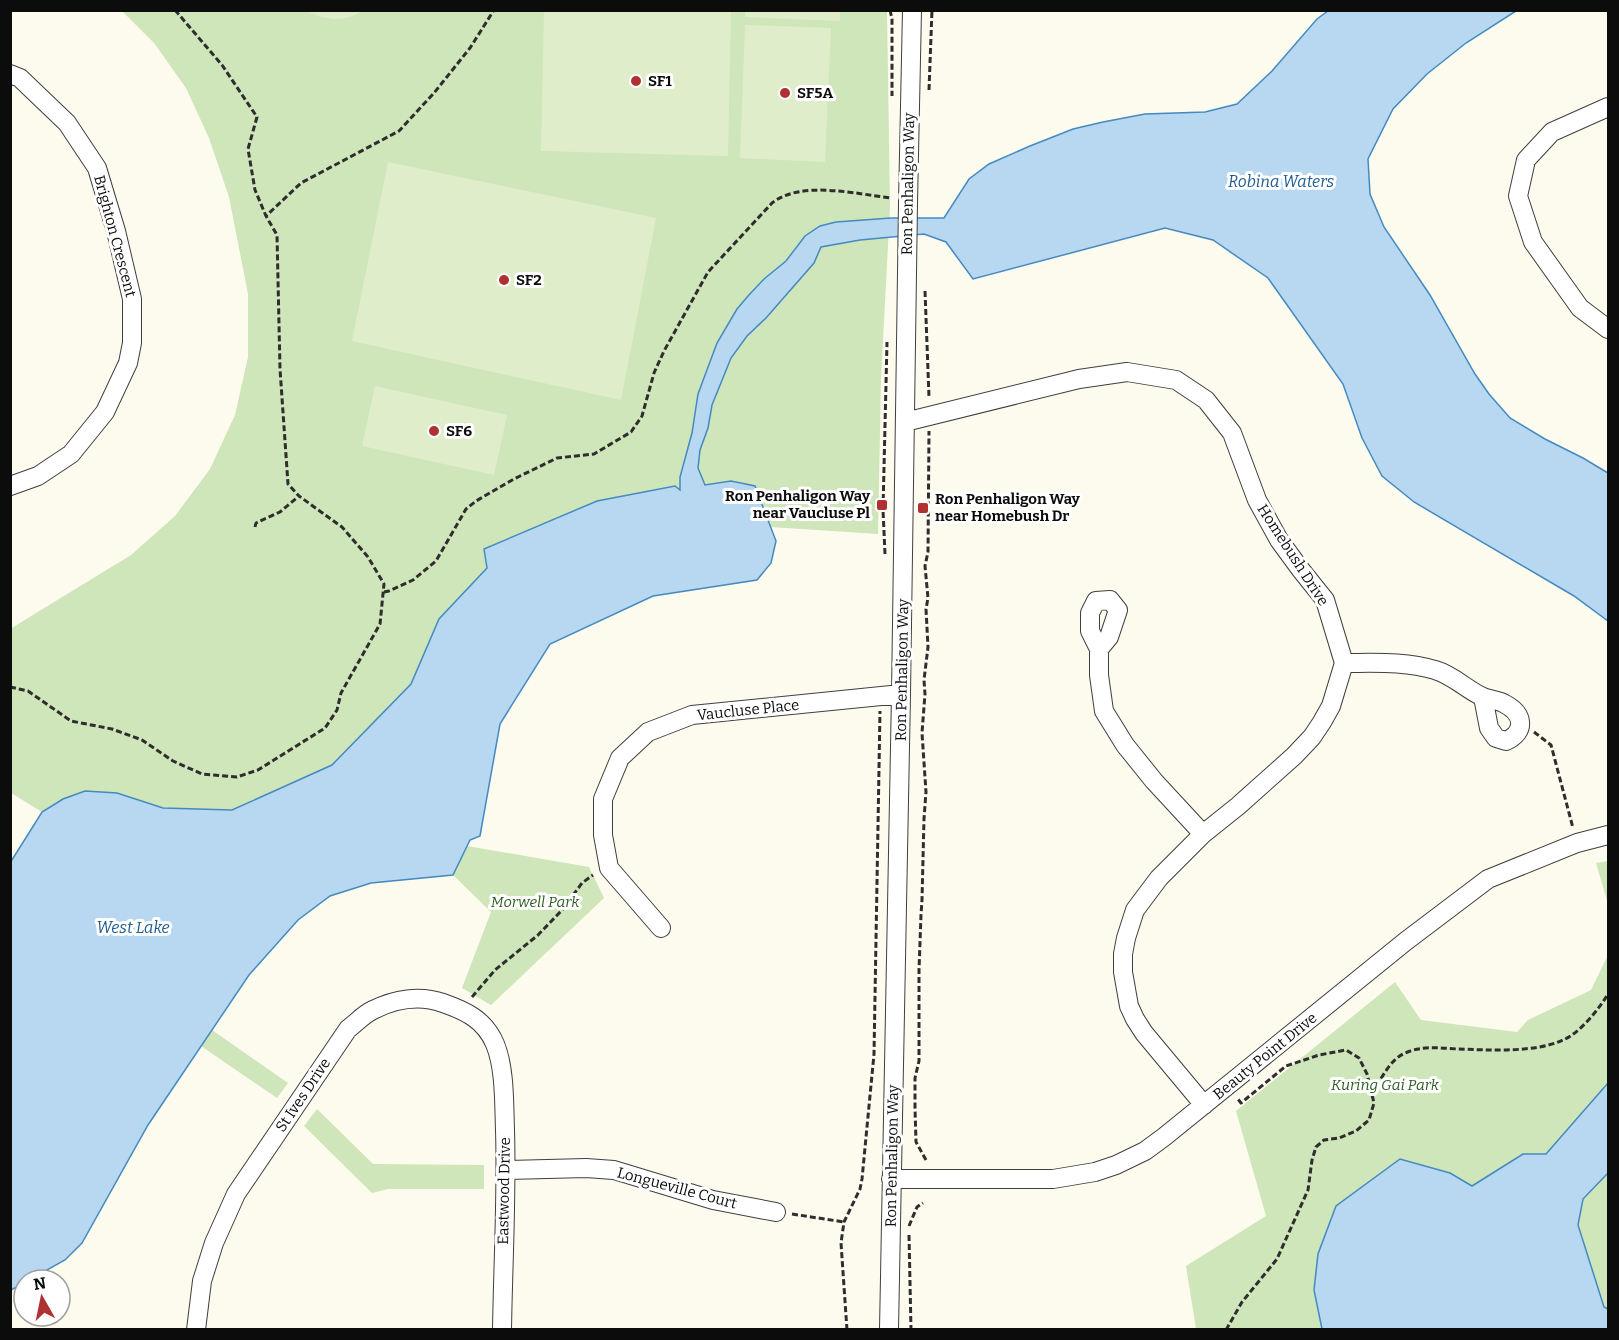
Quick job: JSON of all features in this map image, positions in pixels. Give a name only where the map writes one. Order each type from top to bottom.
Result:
[{"type":"street","name":"Ron Penhaligon Way","points":[[889,1329],[902,694],[907,249],[902,201],[912,10]]},
{"type":"street","name":"Brighton Crescent","points":[[10,74],[20,78],[67,123],[98,168],[132,299],[132,343],[128,363],[105,412],[70,454],[38,476],[10,486]]},
{"type":"street","points":[[1608,107],[1552,132],[1526,160],[1518,196],[1533,242],[1580,308],[1608,329]]},
{"type":"street","name":"Homebush Drive","points":[[905,422],[1089,378],[1127,372],[1176,380],[1206,399],[1232,433],[1257,500],[1279,540],[1325,600],[1344,663]]},
{"type":"street","points":[[1099,649],[1099,675],[1104,711],[1125,745],[1154,781],[1203,834]]},
{"type":"street","points":[[1204,1106],[1150,1040],[1135,1019],[1130,1006],[1125,987],[1123,954],[1125,938],[1135,910],[1159,878],[1203,834],[1274,775],[1312,737],[1331,706],[1344,663],[1400,663],[1437,670],[1483,697],[1504,703],[1516,711],[1520,730],[1514,738],[1506,741],[1496,738],[1489,728],[1483,697]]},
{"type":"street","name":"Vaucluse Place","points":[[609,868],[603,835],[603,799],[620,758],[648,732],[692,715],[902,694]]},
{"type":"street","name":"Beauty Point Drive","points":[[891,1179],[1053,1179],[1095,1172],[1131,1159],[1204,1106],[1406,941],[1488,879],[1577,843],[1608,836]]},
{"type":"street","points":[[609,868],[661,928]]},
{"type":"street","name":"St Ives Drive","points":[[196,1329],[202,1281],[214,1243],[236,1194],[348,1029],[371,1010],[400,1000],[431,999],[464,1010],[477,1019],[494,1042],[498,1054]]},
{"type":"street","name":"Eastwood Drive","points":[[498,1054],[504,1114],[506,1170],[502,1329]]},
{"type":"street","name":"Longueville Court","points":[[506,1170],[586,1168],[615,1170],[713,1200],[776,1212]]},
{"type":"path","points":[[10,687],[28,691],[71,721],[112,729],[142,740],[173,761],[202,774],[237,777],[258,770],[325,728],[337,710],[341,693],[380,624],[384,584],[368,557],[342,527],[299,496],[288,484],[280,369],[277,235],[255,190],[248,149],[257,117],[222,65],[175,10]]},
{"type":"path","points":[[266,216],[301,183],[399,131],[456,66],[494,10]]},
{"type":"path","points":[[383,592],[413,580],[436,561],[466,509],[476,501],[514,478],[557,458],[594,454],[631,432],[642,416],[657,366],[708,272],[780,196],[806,190],[818,190],[902,201]]},
{"type":"path","points":[[925,287],[929,398]]},
{"type":"path","points":[[885,560],[883,510],[888,334]]},
{"type":"path","points":[[926,1160],[916,1142],[915,1078],[919,1061],[919,970],[926,792],[922,733],[928,647],[926,609],[928,598],[925,566],[928,552],[929,429]]},
{"type":"path","points":[[255,527],[256,523],[280,512],[299,496]]},
{"type":"path","points":[[847,1329],[841,1243],[844,1221],[860,1189],[862,1179],[874,1054],[881,696]]},
{"type":"path","points":[[1520,722],[1551,745],[1577,843]]},
{"type":"path","points":[[464,1010],[477,990],[495,970],[538,935],[582,883],[595,873],[609,868]]},
{"type":"path","points":[[1372,1094],[1388,1069],[1401,1055],[1417,1049],[1433,1047],[1485,1050],[1521,1049],[1565,1039],[1600,1006],[1608,994]]},
{"type":"path","points":[[1226,1329],[1242,1302],[1277,1260],[1308,1190],[1316,1146],[1324,1140],[1339,1138],[1356,1131],[1369,1120],[1374,1103],[1367,1074],[1359,1058],[1346,1050],[1319,1055],[1286,1066],[1241,1103],[1228,1086]]},
{"type":"path","points":[[911,1329],[909,1224],[917,1207],[923,1203]]},
{"type":"path","points":[[776,1212],[844,1221]]},
{"type":"green space","points":[[362,10],[355,15],[341,19],[306,11]]},
{"type":"green space","points":[[122,11],[887,11],[890,207],[881,379],[878,534],[771,527],[755,486],[680,491],[675,486],[596,501],[484,549],[487,568],[439,619],[411,684],[332,765],[232,810],[163,808],[117,793],[63,799],[42,812],[11,793],[10,629],[131,555],[175,516],[210,469],[235,415],[248,357],[248,294],[229,197],[209,138],[186,88],[154,43]]},
{"type":"green space","name":"SF1","points":[[544,11],[731,11],[728,156],[541,151]]},
{"type":"green space","points":[[745,11],[840,11],[840,21],[745,17]]},
{"type":"green space","name":"SF5A","points":[[745,25],[831,28],[825,162],[740,158]]},
{"type":"green space","name":"SF2","points":[[388,162],[656,218],[621,400],[352,341]]},
{"type":"green space","name":"SF6","points":[[375,386],[507,415],[494,475],[362,446]]},
{"type":"green space","name":"Morwell Park","points":[[467,846],[589,867],[604,898],[491,1005],[462,988],[491,912],[453,875]]},
{"type":"green space","points":[[1608,861],[1608,904],[1596,863]]},
{"type":"green space","name":"Kuring Gai Park","points":[[1608,955],[1608,1083],[1546,1154],[1523,1154],[1472,1186],[1450,1173],[1318,1254],[1314,1290],[1323,1329],[1196,1329],[1186,1266],[1266,1216],[1236,1111],[1395,982],[1421,1020],[1517,1032],[1528,1020],[1591,990]]},
{"type":"green space","points":[[212,1030],[288,1083],[277,1098],[201,1046]]},
{"type":"green space","points":[[317,1109],[373,1164],[484,1165],[484,1189],[388,1189],[372,1193],[304,1126]]},
{"type":"green space","points":[[1608,1173],[1608,1309],[1604,1307],[1578,1226],[1583,1199]]},
{"type":"water","points":[[1328,11],[1516,11],[1466,43],[1427,74],[1393,109],[1368,159],[1370,194],[1384,227],[1430,295],[1489,394],[1510,418],[1608,473],[1608,621],[1574,596],[1414,502],[1382,476],[1362,438],[1343,384],[1268,278],[1213,240],[1165,228],[973,279],[946,242],[924,234],[860,240],[821,247],[814,263],[766,318],[747,336],[731,358],[712,405],[708,428],[700,450],[698,468],[705,485],[731,481],[755,486],[776,541],[771,563],[757,580],[653,596],[550,644],[500,724],[480,836],[470,840],[453,875],[371,883],[330,896],[298,920],[249,975],[148,1125],[82,1243],[65,1260],[51,1268],[12,1268],[11,1290],[10,863],[42,812],[63,799],[85,791],[117,793],[163,808],[232,810],[332,765],[411,684],[439,619],[487,568],[484,549],[597,501],[675,486],[680,490],[680,477],[692,433],[698,394],[717,343],[737,309],[764,279],[786,261],[805,236],[820,226],[836,222],[891,218],[944,218],[969,179],[989,164],[1073,129],[1145,114],[1205,112],[1237,104],[1272,71],[1317,19]]},
{"type":"water","points":[[1608,1083],[1608,1173],[1583,1199],[1578,1225],[1604,1307],[1608,1309],[1608,1329],[1322,1329],[1314,1290],[1318,1254],[1336,1206],[1400,1159],[1450,1173],[1472,1186],[1523,1154],[1546,1154]]},
{"type":"place","name":"SF1","points":[[636,81]]},
{"type":"place","name":"SF5A","points":[[785,93]]},
{"type":"place","name":"SF2","points":[[504,280]]},
{"type":"place","name":"SF6","points":[[434,431]]},
{"type":"place","name":"Ron Penhaligon Way near Vaucluse Pl","points":[[882,505]]},
{"type":"place","name":"Ron Penhaligon Way near Homebush Dr","points":[[923,508]]},
{"type":"water label","name":"Robina Waters","points":[[1281,181]]},
{"type":"water label","name":"West Lake","points":[[133,927]]}]
